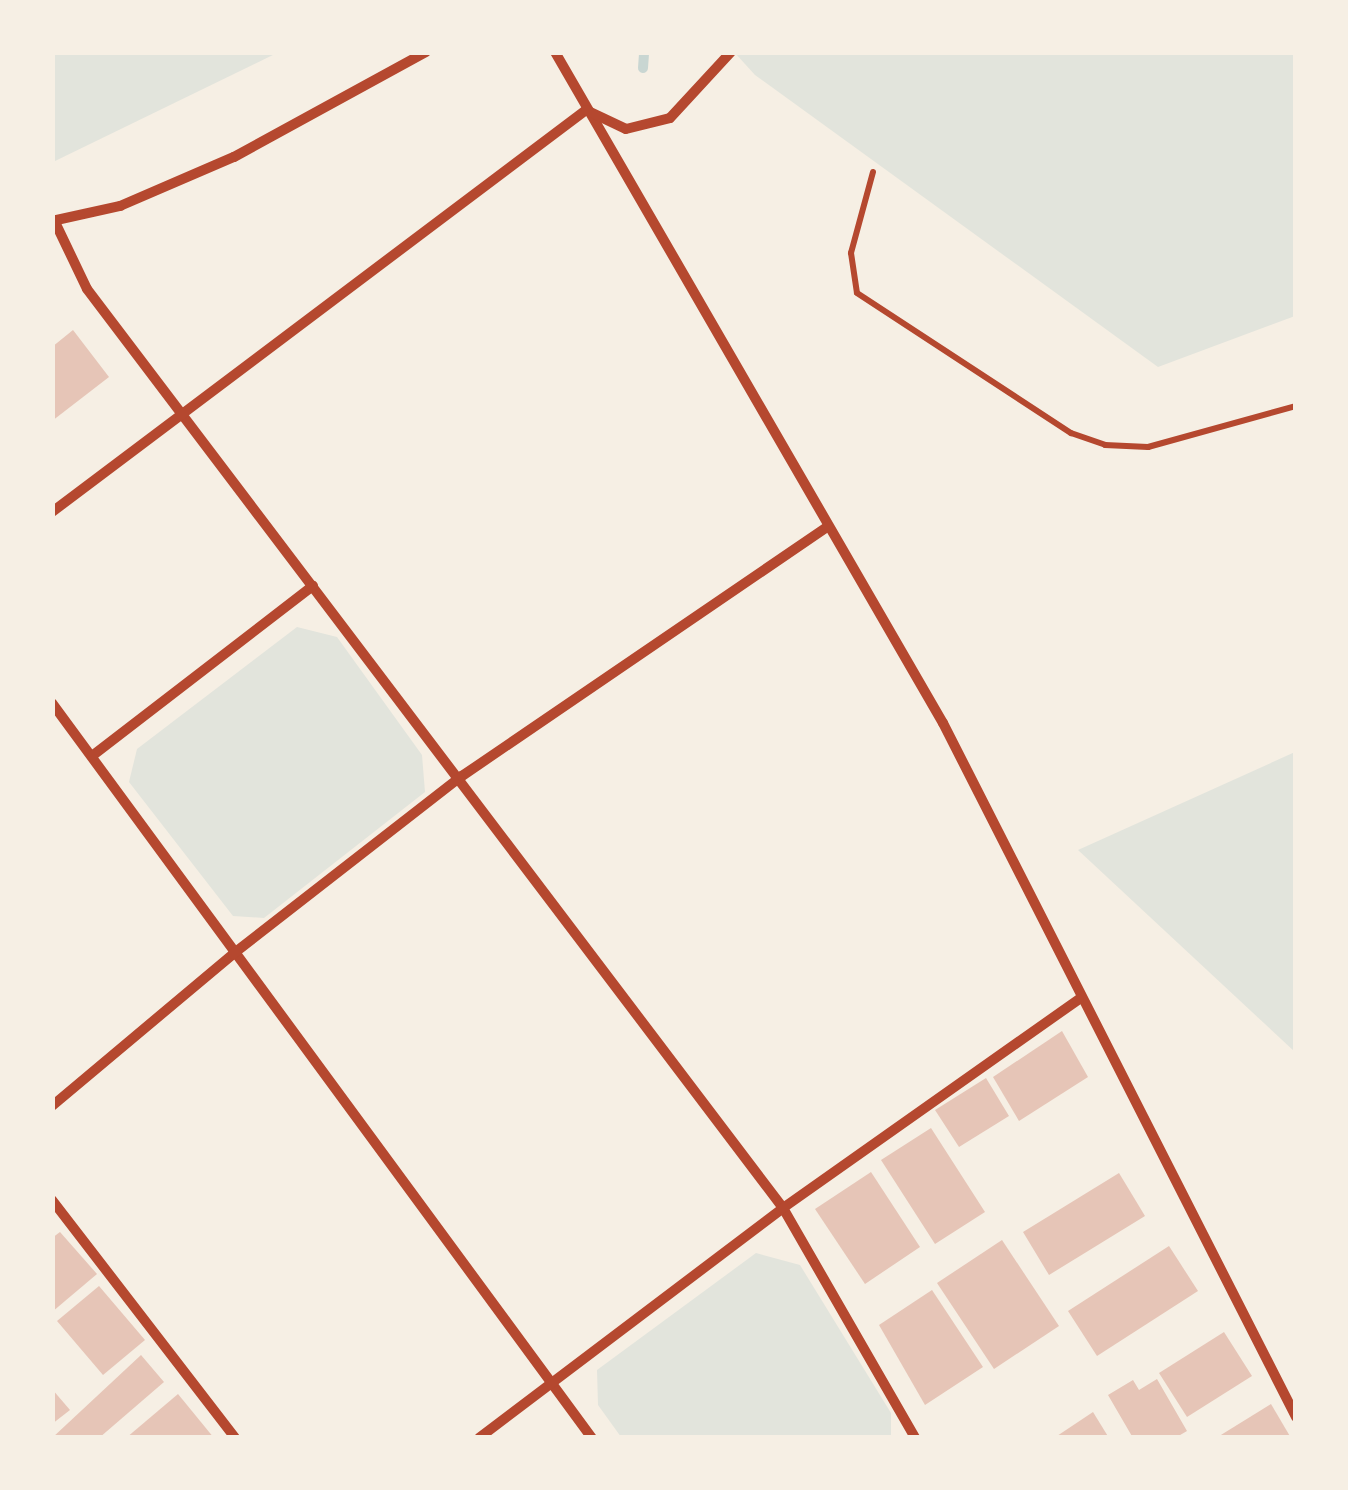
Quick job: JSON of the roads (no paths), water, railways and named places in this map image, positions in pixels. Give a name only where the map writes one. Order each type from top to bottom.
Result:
[{"type":"street","points":[[426,52],[234,156],[120,206],[53,220],[87,288],[180,414],[462,776],[783,1208],[915,1438]]},
{"type":"street","points":[[555,52],[942,723],[1078,998],[1296,1417]]},
{"type":"street","points":[[586,110],[626,130],[670,118],[731,52]]},
{"type":"street","points":[[52,512],[586,110]]},
{"type":"street","points":[[52,1106],[234,954],[462,776],[828,526]]},
{"type":"street","points":[[92,756],[313,586]]},
{"type":"street","points":[[52,703],[592,1438]]},
{"type":"street","points":[[479,1438],[783,1208],[1078,998]]},
{"type":"street","points":[[52,1200],[235,1438]]},
{"type":"waterway","points":[[643,68],[644,52]]}]
